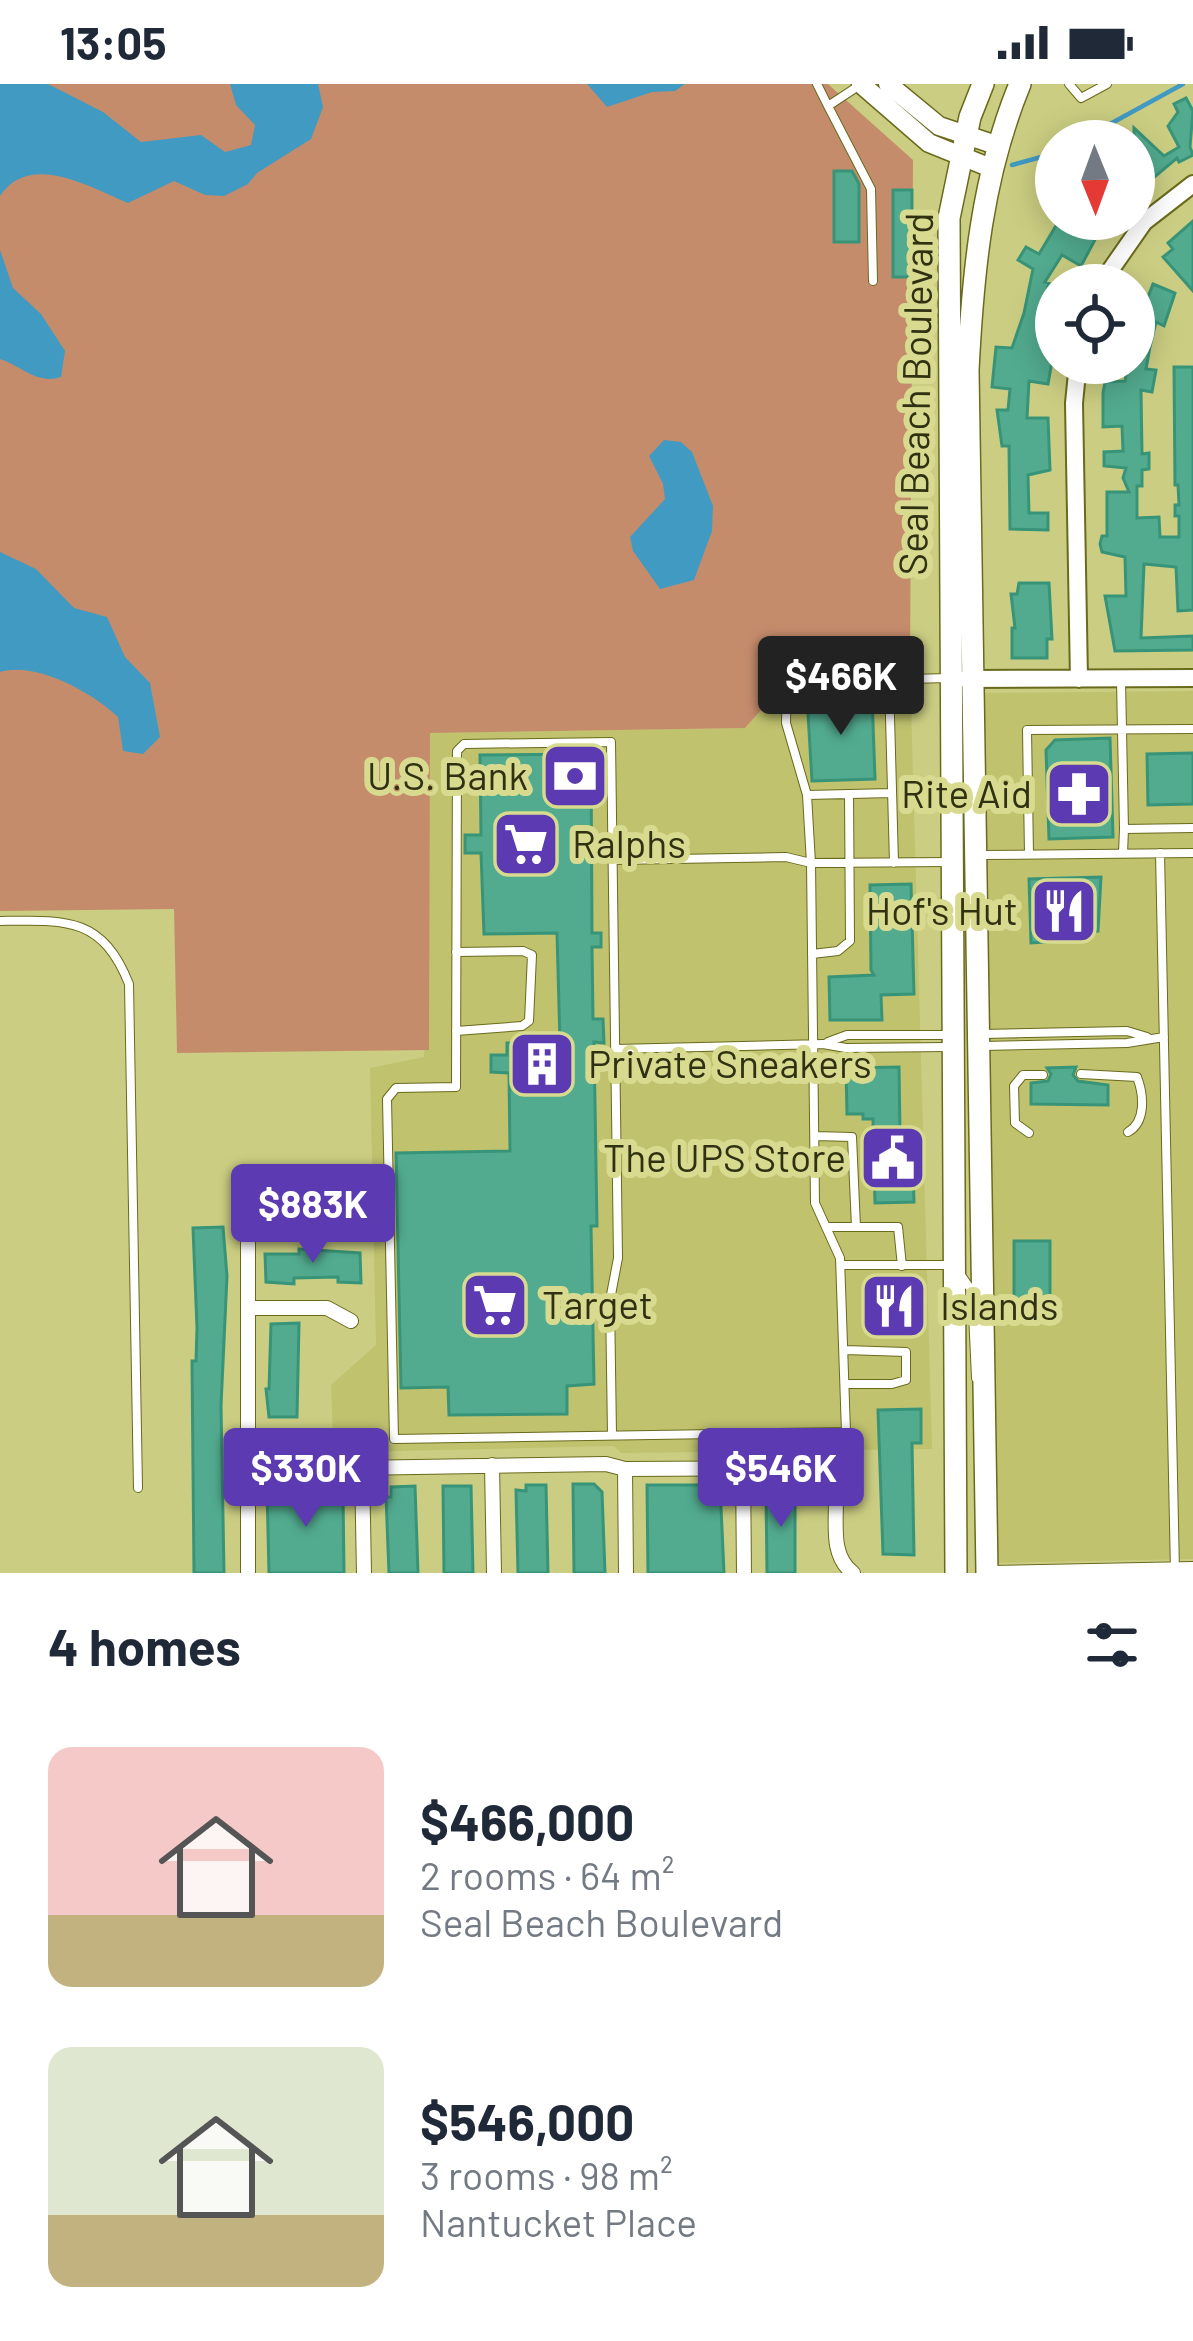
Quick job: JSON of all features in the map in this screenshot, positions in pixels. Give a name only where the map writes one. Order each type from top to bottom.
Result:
[{"type":"main road","points":[[861,84],[914,132],[994,156]]},
{"type":"main road","points":[[888,84],[963,147]]},
{"type":"main road","name":"Seal Beach Boulevard","points":[[982,84],[963,147],[950,218],[961,679],[974,855],[989,1573]]},
{"type":"main road","name":"Seal Beach Boulevard","points":[[956,1573],[950,862],[961,679],[971,292],[994,156],[1020,84]]},
{"type":"street","points":[[1114,264],[1144,221],[1193,184]]},
{"type":"street","points":[[1076,384],[1079,679]]},
{"type":"street","points":[[961,679],[1193,678]]},
{"type":"street","points":[[248,1208],[248,1573]]},
{"type":"street","points":[[249,1308],[327,1308],[351,1321]]},
{"type":"street","points":[[245,1436],[281,1439],[337,1466],[362,1468],[802,1466],[828,1478],[836,1493],[839,1560],[853,1573]]},
{"type":"street","points":[[492,1465],[494,1573]]},
{"type":"street","points":[[743,1467],[744,1573]]},
{"type":"street","points":[[362,1468],[364,1573]]},
{"type":"street","points":[[625,1469],[626,1573]]},
{"type":"street","points":[[989,1573],[1193,1569]]},
{"type":"lane","points":[[818,84],[872,189],[873,280]]},
{"type":"lane","points":[[828,106],[861,84]]},
{"type":"lane","points":[[1069,84],[1081,98],[1107,84]]},
{"type":"lane","points":[[612,1435],[610,1300],[618,1258],[611,742],[459,746],[456,1087],[396,1088],[387,1099],[394,1439],[846,1432],[841,1265],[814,1203],[819,1044],[811,863],[807,795],[786,723],[787,682],[961,679]]},
{"type":"lane","points":[[889,680],[894,863]]},
{"type":"lane","points":[[1121,680],[1123,854]]},
{"type":"lane","points":[[1029,854],[1028,730],[1193,729]]},
{"type":"lane","points":[[807,795],[892,793]]},
{"type":"lane","points":[[812,954],[838,951],[850,941],[849,794]]},
{"type":"lane","points":[[1124,829],[1193,828]]},
{"type":"lane","points":[[1160,853],[1175,1571]]},
{"type":"lane","points":[[974,855],[1193,853]]},
{"type":"lane","points":[[613,860],[786,857],[811,863],[950,862]]},
{"type":"lane","points":[[0,921],[52,921],[97,935],[118,956],[129,984],[138,1488]]},
{"type":"lane","points":[[456,952],[523,951],[532,955],[530,1021],[522,1026],[456,1031]]},
{"type":"lane","points":[[615,1049],[819,1044],[847,1035],[1127,1043],[1164,1037]]},
{"type":"lane","points":[[1081,1074],[1137,1077],[1141,1119],[1128,1132]]},
{"type":"lane","points":[[1029,1132],[1015,1123],[1014,1086],[1023,1075],[1043,1075]]},
{"type":"lane","points":[[814,1136],[852,1137],[856,1226]]},
{"type":"lane","points":[[826,1227],[898,1227],[902,1265]]},
{"type":"lane","points":[[841,1265],[954,1265],[972,1291],[973,1371],[983,1396]]},
{"type":"lane","points":[[845,1350],[906,1352],[906,1380],[845,1384]]},
{"type":"shaded area","points":[[0,84],[828,84],[913,160],[910,669],[763,675],[762,709],[745,728],[430,733],[429,1050],[177,1053],[174,909],[0,911]]},
{"type":"shaded area","points":[[910,669],[932,1449],[621,1453],[614,1446],[357,1452],[333,1435],[331,1385],[376,1345],[370,1068],[424,1057],[430,733],[745,728],[762,709],[763,675]]},
{"type":"shaded area","points":[[1193,691],[1193,1559],[996,1563],[980,693]]},
{"type":"water","points":[[0,84],[48,84],[103,112],[141,142],[201,135],[225,152],[251,145],[255,125],[236,105],[230,84],[318,84],[323,107],[311,139],[224,196],[205,195],[174,181],[128,203],[78,182],[43,174],[12,183],[0,196]]},
{"type":"water","points":[[587,84],[685,84],[675,91],[652,92],[607,107]]},
{"type":"water","points":[[0,250],[13,288],[41,314],[65,351],[61,377],[37,377],[0,359]]},
{"type":"water","points":[[664,440],[681,442],[692,452],[713,506],[712,531],[694,580],[660,589],[633,551],[630,537],[665,499],[649,456]]},
{"type":"water","points":[[0,552],[36,569],[74,608],[107,617],[125,657],[150,683],[160,737],[143,754],[123,751],[118,717],[94,698],[46,675],[0,672]]},
{"type":"building","points":[[1186,98],[1193,111],[1193,155],[1179,162],[1177,158],[1155,176],[1155,148],[1164,156],[1179,147],[1168,126],[1178,112],[1174,104]]},
{"type":"building","points":[[834,171],[852,171],[859,184],[859,242],[834,242]]},
{"type":"building","points":[[893,190],[912,190],[912,277],[893,277]]},
{"type":"building","points":[[1193,221],[1193,291],[1163,257],[1173,249],[1168,243]]},
{"type":"building","points":[[1047,240],[1095,240],[1082,264],[1062,255],[1056,264],[1035,264],[1035,382],[1029,381],[1027,418],[1048,418],[1050,470],[1028,475],[1029,513],[1048,513],[1048,530],[1010,529],[1009,446],[1002,446],[997,410],[1008,410],[1010,389],[992,387],[996,347],[1012,348],[1024,313],[1033,269],[1018,260],[1026,247],[1039,254]]},
{"type":"building","points":[[1155,285],[1175,293],[1164,326],[1156,322],[1155,326]]},
{"type":"building","points":[[1174,367],[1193,367],[1193,610],[1178,611],[1176,567],[1144,564],[1141,638],[1193,636],[1193,650],[1115,651],[1105,596],[1126,596],[1125,557],[1102,552],[1100,544],[1102,536],[1107,536],[1107,492],[1129,492],[1123,478],[1126,468],[1104,466],[1104,452],[1123,451],[1122,426],[1103,427],[1105,384],[1153,384],[1152,392],[1141,390],[1142,454],[1149,453],[1149,469],[1142,470],[1142,486],[1137,486],[1137,518],[1159,517],[1160,537],[1179,537]]},
{"type":"building","points":[[1019,583],[1049,583],[1052,639],[1047,639],[1047,658],[1012,658],[1011,594],[1017,594]]},
{"type":"building","points":[[872,695],[875,779],[812,781],[807,697]]},
{"type":"building","name":"Rite Aid","points":[[1110,738],[1113,837],[1049,839],[1046,750],[1055,740]]},
{"type":"building","points":[[1193,753],[1193,804],[1148,805],[1147,754]]},
{"type":"building","points":[[591,754],[592,933],[601,933],[601,947],[592,947],[593,1019],[603,1019],[604,1043],[594,1042],[594,1384],[567,1386],[567,1414],[449,1415],[448,1387],[401,1388],[396,1153],[510,1151],[509,1073],[491,1072],[491,1055],[507,1055],[507,1043],[560,1043],[557,933],[484,934],[481,853],[465,853],[465,835],[481,835],[480,755]]},
{"type":"building","name":"Hof's Hut","points":[[1101,877],[1098,931],[1031,943],[1029,879]]},
{"type":"building","points":[[911,884],[914,994],[881,995],[882,1020],[830,1020],[829,977],[874,975],[870,885]]},
{"type":"building","points":[[899,1067],[900,1134],[912,1134],[914,1202],[875,1203],[873,1119],[847,1114],[846,1068]]},
{"type":"building","points":[[1076,1067],[1073,1075],[1078,1081],[1108,1085],[1108,1105],[1031,1104],[1031,1083],[1048,1081],[1047,1068]]},
{"type":"building","points":[[223,1227],[227,1276],[221,1406],[224,1573],[194,1573],[192,1361],[196,1361],[197,1328],[193,1228]]},
{"type":"building","points":[[1014,1241],[1050,1241],[1050,1313],[1014,1314]]},
{"type":"building","points":[[299,1249],[360,1253],[361,1283],[338,1282],[338,1277],[294,1278],[294,1284],[266,1282],[265,1254],[299,1254]]},
{"type":"building","name":"Islands","points":[[874,1283],[914,1283],[914,1329],[874,1328]]},
{"type":"building","points":[[299,1323],[297,1417],[269,1417],[266,1389],[271,1324]]},
{"type":"building","points":[[921,1409],[921,1443],[912,1443],[914,1555],[883,1554],[878,1410]]},
{"type":"building","points":[[573,1484],[594,1484],[602,1492],[605,1573],[574,1573]]},
{"type":"building","points":[[526,1485],[546,1485],[548,1573],[518,1573],[516,1490],[526,1491]]},
{"type":"building","points":[[647,1485],[720,1485],[724,1573],[648,1573]]},
{"type":"building","points":[[415,1486],[418,1573],[389,1573],[386,1497],[391,1497],[391,1487]]},
{"type":"building","points":[[443,1486],[471,1486],[473,1573],[444,1573]]},
{"type":"building","points":[[774,1486],[795,1486],[795,1573],[767,1573],[766,1492],[774,1491]]},
{"type":"building","points":[[334,1487],[343,1493],[344,1573],[269,1573],[267,1488]]},
{"type":"waterway","points":[[1117,120],[1183,84]]},
{"type":"waterway","points":[[1012,165],[1035,159]]},
{"type":"place","name":"U.S. Bank","points":[[575,776]]},
{"type":"place","name":"Rite Aid","points":[[1079,794]]},
{"type":"place","name":"Ralphs","points":[[526,844]]},
{"type":"place","name":"Hof's Hut","points":[[1064,911]]},
{"type":"place","name":"Private Sneakers","points":[[542,1064]]},
{"type":"place","name":"The UPS Store","points":[[893,1158]]},
{"type":"place","name":"Target","points":[[495,1305]]},
{"type":"place","name":"Islands","points":[[894,1306]]}]
